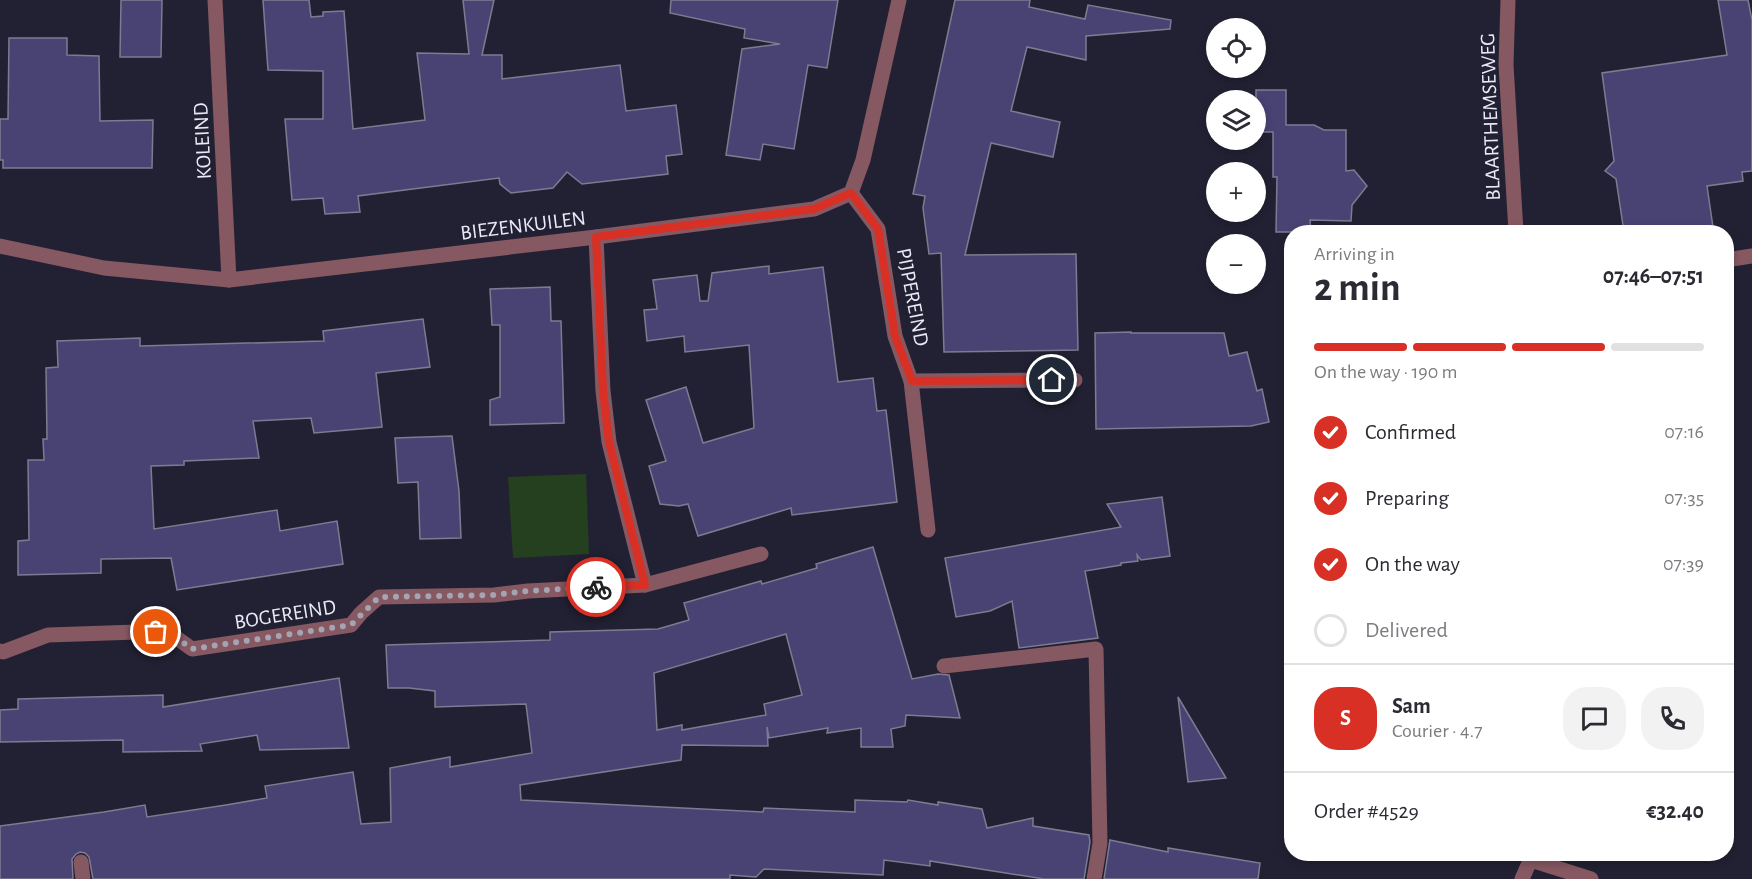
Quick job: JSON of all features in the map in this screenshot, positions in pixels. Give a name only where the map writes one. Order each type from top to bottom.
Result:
[{"type":"street","name":"KOLEIND","points":[[215,0],[230,280]]},
{"type":"street","points":[[851,193],[863,160],[899,0]]},
{"type":"street","name":"BLAARTHEMSEWEG","points":[[1508,0],[1506,65],[1516,225]]},
{"type":"street","name":"BIEZENKUILEN","points":[[0,246],[104,268],[230,280],[814,209],[851,193]]},
{"type":"street","name":"PIJPEREIND","points":[[851,193],[878,229],[895,336],[912,381],[928,530]]},
{"type":"street","points":[[596,237],[603,391],[609,442],[645,585]]},
{"type":"street","points":[[1734,259],[1752,256]]},
{"type":"street","points":[[912,381],[1075,380]]},
{"type":"street","name":"BOGEREIND","points":[[0,651],[3,652],[48,635],[167,631],[192,649],[351,625],[379,597],[494,595],[645,585],[761,554]]},
{"type":"street","points":[[944,666],[1096,649],[1100,843],[1094,879]]},
{"type":"street","points":[[1522,879],[1530,861]]},
{"type":"street","points":[[1543,861],[1591,879]]},
{"type":"street","points":[[81,862],[83,879]]},
{"type":"green space","points":[[586,474],[589,554],[513,558],[508,477]]},
{"type":"building","points":[[121,0],[162,0],[161,57],[120,57]]},
{"type":"building","points":[[263,0],[309,0],[311,17],[323,16],[323,12],[344,11],[353,129],[425,120],[417,53],[469,54],[463,0],[494,0],[482,55],[502,55],[502,79],[620,65],[626,111],[676,105],[682,154],[666,156],[668,174],[582,184],[567,172],[553,188],[511,193],[500,184],[499,178],[358,196],[360,212],[325,214],[323,198],[292,200],[285,119],[323,119],[323,71],[268,70]]},
{"type":"building","points":[[671,0],[838,0],[827,68],[808,65],[794,149],[763,144],[760,160],[726,155],[742,49],[780,44],[744,38],[745,29],[670,13]]},
{"type":"building","points":[[955,0],[1030,0],[1029,7],[1085,19],[1088,5],[1171,20],[1170,29],[1086,36],[1086,60],[1027,47],[1011,111],[1060,122],[1053,157],[991,143],[965,255],[1076,254],[1078,350],[944,352],[941,253],[929,254],[923,208],[925,196],[913,194]]},
{"type":"building","points":[[1718,0],[1748,0],[1752,20],[1752,171],[1742,172],[1743,181],[1707,186],[1713,225],[1623,225],[1616,179],[1605,171],[1614,161],[1602,73],[1727,55]]},
{"type":"building","points":[[9,38],[67,38],[67,55],[99,56],[100,121],[153,120],[152,168],[3,168],[3,160],[0,160],[0,119],[8,119]]},
{"type":"building","points":[[1266,90],[1286,90],[1286,125],[1314,125],[1324,130],[1346,130],[1346,171],[1354,170],[1367,186],[1352,205],[1351,221],[1310,220],[1310,225],[1284,225],[1284,232],[1276,232],[1277,177],[1273,177],[1273,132],[1266,132]]},
{"type":"building","points":[[769,266],[769,274],[823,267],[838,382],[873,378],[877,411],[886,410],[897,502],[792,515],[791,508],[698,536],[688,504],[679,506],[660,504],[649,466],[666,461],[646,400],[686,387],[703,443],[754,428],[749,345],[685,352],[684,336],[647,341],[644,310],[657,309],[653,280],[697,275],[700,301],[708,301],[712,273]]},
{"type":"building","points":[[550,287],[551,321],[561,321],[564,423],[490,425],[490,400],[500,397],[500,325],[492,325],[490,289]]},
{"type":"building","points":[[423,319],[430,367],[376,373],[382,427],[314,433],[311,418],[253,421],[259,458],[184,461],[184,465],[151,466],[154,529],[277,510],[280,531],[337,521],[343,564],[177,590],[171,558],[101,559],[101,573],[18,575],[18,541],[29,540],[28,460],[44,460],[43,439],[47,439],[46,368],[58,367],[57,341],[140,338],[140,346],[324,341],[323,331]]},
{"type":"building","points":[[1095,333],[1224,333],[1229,356],[1247,352],[1257,391],[1262,389],[1269,422],[1251,426],[1096,429]]},
{"type":"building","points":[[452,436],[459,491],[461,538],[420,539],[418,482],[398,483],[395,438]]},
{"type":"building","points":[[1162,497],[1170,556],[1141,560],[1137,555],[1138,561],[1085,571],[1098,638],[1019,648],[1012,601],[990,611],[956,617],[945,558],[1121,527],[1107,504]]},
{"type":"building","points":[[873,547],[912,679],[938,674],[949,675],[960,718],[906,715],[905,726],[891,729],[893,747],[861,747],[861,728],[827,733],[828,728],[769,738],[767,727],[768,746],[682,745],[681,760],[520,785],[521,800],[763,812],[764,808],[855,812],[855,800],[907,802],[908,800],[938,805],[938,802],[982,809],[987,828],[1033,818],[1033,826],[1089,835],[1084,879],[1044,879],[930,861],[930,866],[884,860],[883,875],[764,869],[756,877],[730,875],[730,879],[93,879],[89,857],[80,852],[72,859],[73,879],[0,879],[0,826],[145,805],[147,817],[226,805],[267,798],[265,786],[353,772],[361,824],[391,822],[390,768],[450,757],[450,767],[532,753],[526,704],[435,707],[435,691],[388,688],[386,645],[550,640],[550,632],[658,629],[689,620],[684,603],[817,568],[816,564]],"holes":[[[786,634],[802,695],[764,704],[766,715],[682,730],[682,725],[657,730],[654,673]]]},
{"type":"building","points":[[339,678],[349,748],[260,750],[257,735],[200,744],[202,751],[123,752],[123,740],[0,742],[0,710],[18,709],[18,699],[163,695],[163,707]]},
{"type":"building","points":[[1178,697],[1226,778],[1188,782]]},
{"type":"building","points":[[1110,840],[1168,852],[1168,848],[1260,863],[1258,879],[1104,879]]},
{"type":"way so far","points":[[156,632],[167,631],[192,649],[351,625],[379,597],[494,595],[596,587]]},
{"type":"route","points":[[596,587],[645,585],[609,442],[603,391],[596,237],[814,209],[851,193],[878,229],[895,336],[912,381],[1052,380]]}]
